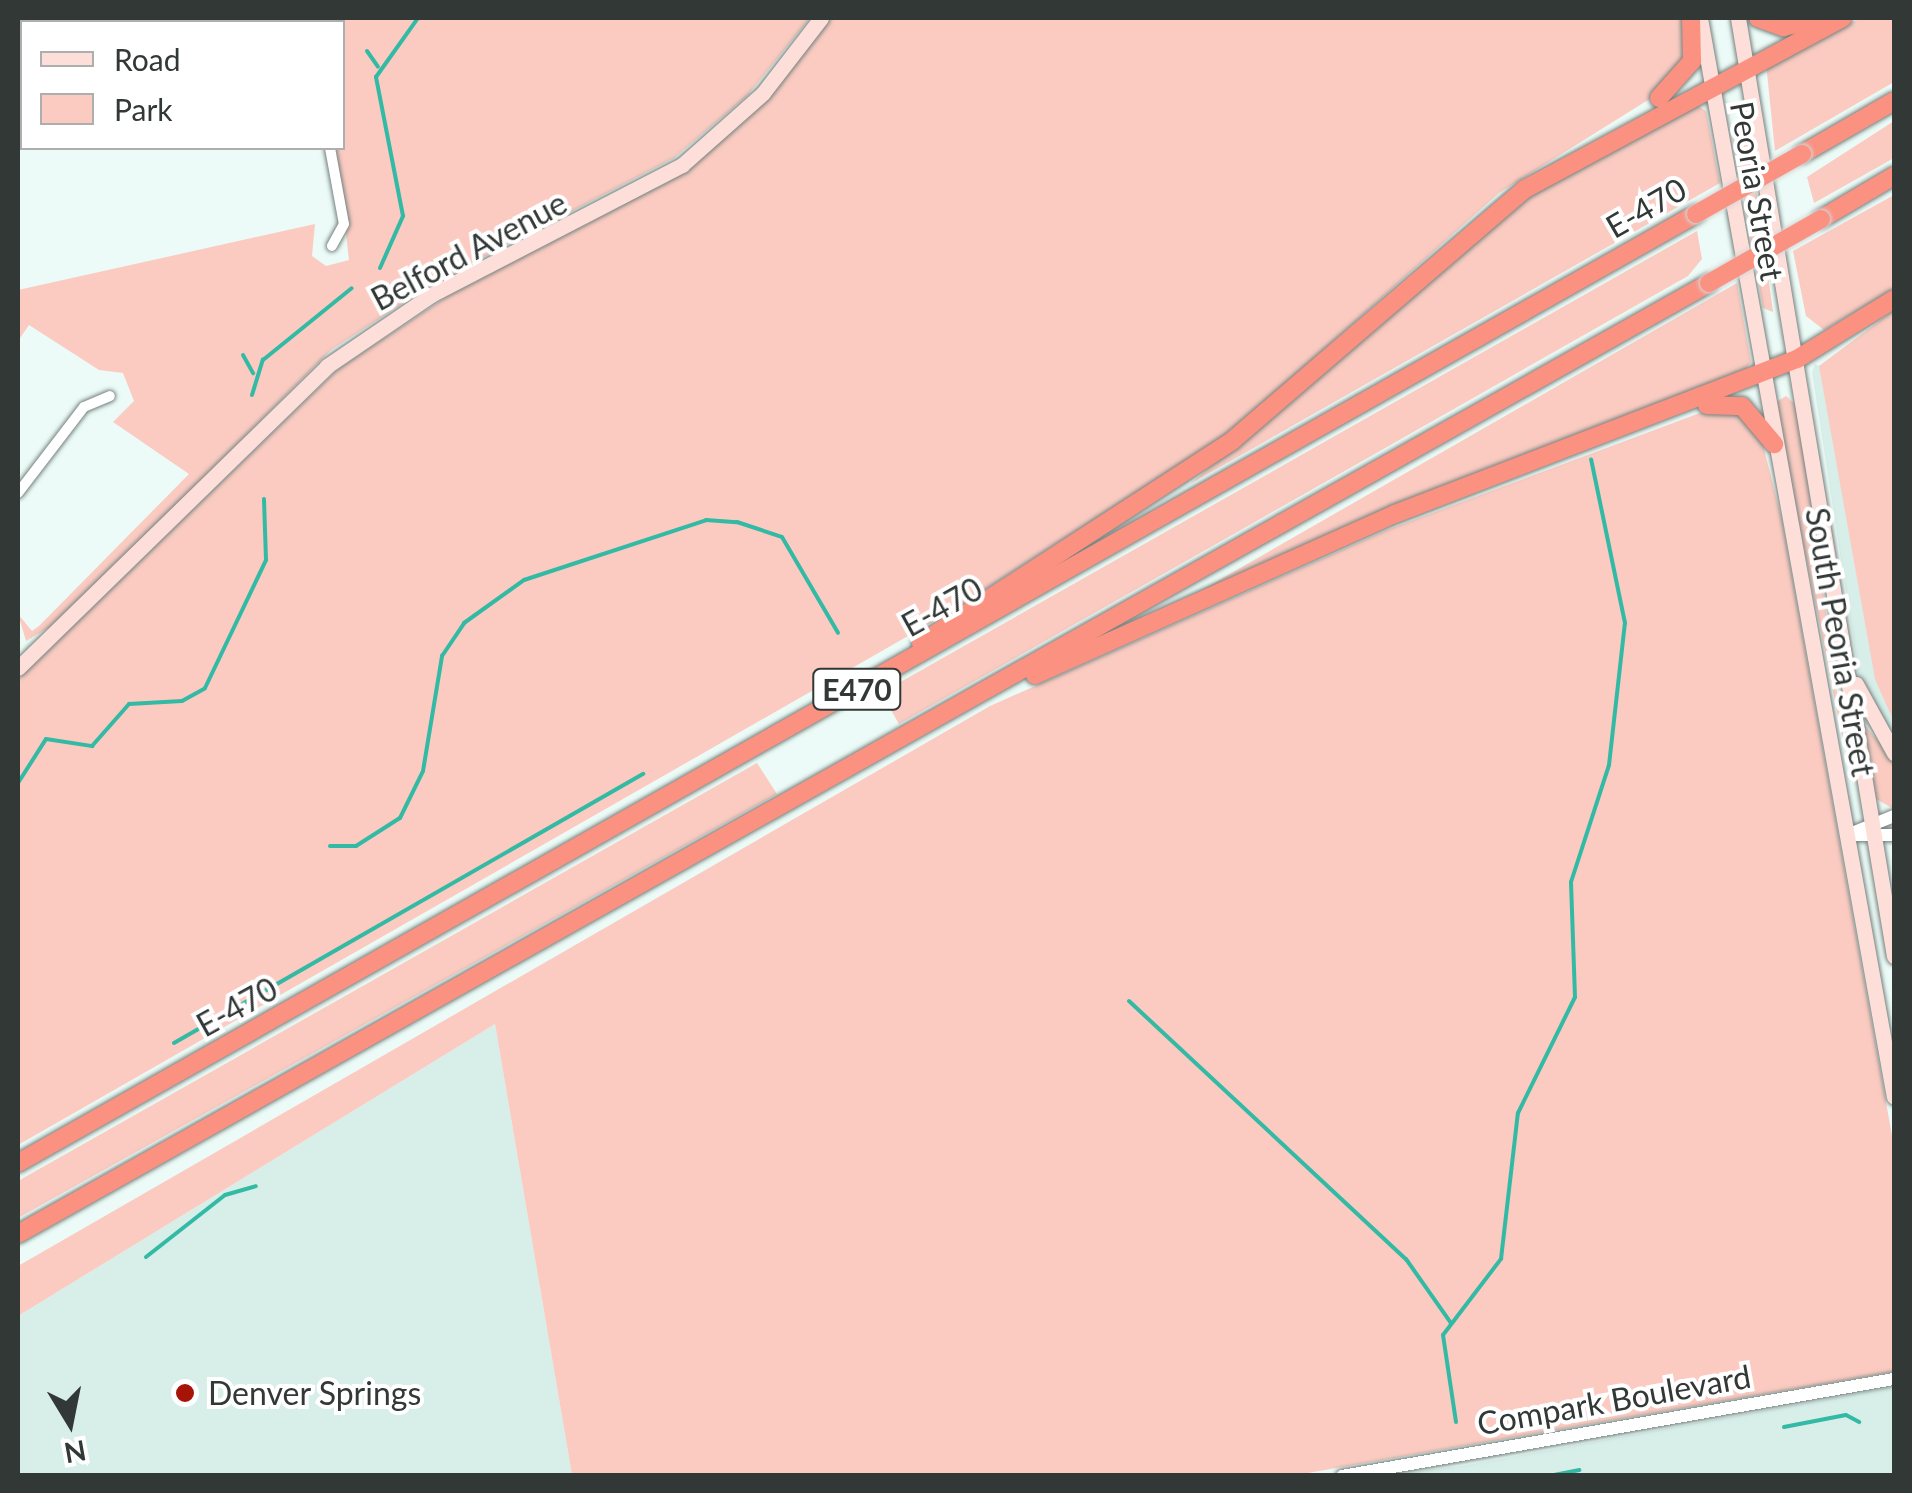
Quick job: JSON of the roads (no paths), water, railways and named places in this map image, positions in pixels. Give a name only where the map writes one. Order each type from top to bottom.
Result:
[{"type":"highway","points":[[886,673],[928,636],[1220,450],[1506,203],[1680,82],[1693,56],[1691,18]]},
{"type":"highway","points":[[1758,18],[1791,27],[1822,18]]},
{"type":"highway","points":[[1592,145],[1843,18]]},
{"type":"highway","name":"E-470","points":[[18,1163],[1894,102]]},
{"type":"highway","name":"E470","points":[[18,1234],[956,709],[1894,176]]},
{"type":"highway","points":[[956,709],[1394,514],[1797,359],[1894,299]]},
{"type":"highway","points":[[1659,414],[1730,401],[1774,444]]},
{"type":"main road","name":"Belford Avenue","points":[[21,660],[310,380],[431,295],[682,164],[763,93],[821,18]]},
{"type":"main road","name":"Peoria Street","points":[[1700,18],[1761,374]]},
{"type":"main road","name":"Peoria Street","points":[[1738,18],[1797,359]]},
{"type":"main road","name":"South Peoria Street","points":[[1797,359],[1839,644],[1894,956]]},
{"type":"main road","name":"South Peoria Street","points":[[1761,374],[1894,1097]]},
{"type":"main road","points":[[1839,644],[1865,713],[1894,753]]},
{"type":"street","points":[[330,150],[344,224],[332,246]]},
{"type":"street","points":[[18,493],[84,407],[110,396]]},
{"type":"street","points":[[1847,835],[1870,820],[1894,816]]},
{"type":"street","points":[[1847,835],[1894,835]]},
{"type":"street","name":"Compark Boulevard","points":[[1342,1476],[1894,1379]]},
{"type":"waterway","points":[[380,268],[403,216],[376,77],[418,18]]},
{"type":"waterway","points":[[367,51],[378,67]]},
{"type":"waterway","points":[[252,395],[263,360],[352,288]]},
{"type":"waterway","points":[[243,355],[253,373]]},
{"type":"waterway","points":[[1456,1422],[1443,1335],[1501,1259],[1518,1113],[1575,997],[1571,882],[1609,765],[1625,623],[1591,459]]},
{"type":"waterway","points":[[18,783],[46,739],[92,746],[129,704],[182,701],[205,688],[266,560],[264,499]]},
{"type":"waterway","points":[[330,846],[356,846],[400,818],[423,771],[442,656],[464,623],[524,580],[706,520],[737,522],[782,537],[838,633]]},
{"type":"waterway","points":[[174,1043],[643,774]]},
{"type":"waterway","points":[[1129,1001],[1406,1259],[1451,1323]]},
{"type":"waterway","points":[[146,1257],[225,1195],[256,1186]]},
{"type":"waterway","points":[[1784,1427],[1846,1415],[1859,1422]]},
{"type":"waterway","points":[[1549,1476],[1579,1470]]},
{"type":"place","name":"Denver Springs","points":[[185,1393]]}]
